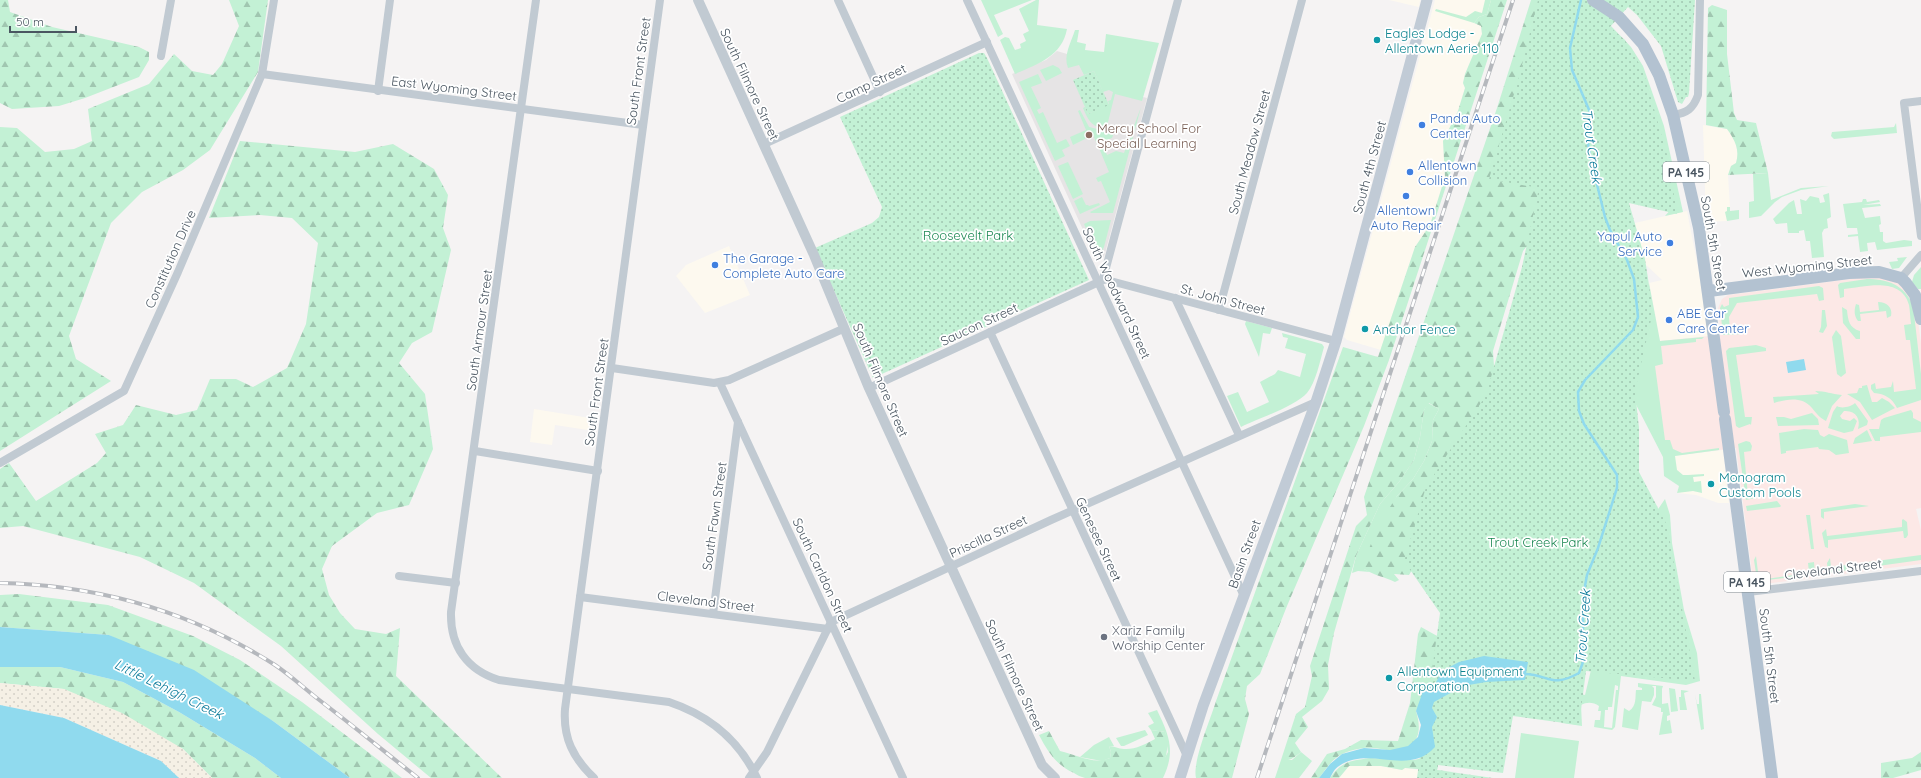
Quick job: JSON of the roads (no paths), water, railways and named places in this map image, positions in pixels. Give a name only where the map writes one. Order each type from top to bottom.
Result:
[{"type":"main road","name":"South 4th Street","points":[[1336,341],[1427,0]]},
{"type":"main road","name":"PA 145","points":[[1593,0],[1619,17],[1635,33],[1652,59],[1673,116]]},
{"type":"main road","name":"South 5th Street","points":[[1673,116],[1699,228],[1709,291],[1772,778]]},
{"type":"main road","name":"West Wyoming Street","points":[[1709,291],[1866,271],[1879,272],[1901,278]]},
{"type":"main road","points":[[1901,278],[1915,295],[1921,319]]},
{"type":"main road","name":"Basin Street","points":[[1180,778],[1203,706],[1316,402],[1336,341]]},
{"type":"street","points":[[161,56],[171,0]]},
{"type":"street","name":"Constitution Drive","points":[[0,463],[124,390],[178,272],[262,74],[274,0]]},
{"type":"street","points":[[378,91],[390,0]]},
{"type":"street","name":"South Armour Street","points":[[536,0],[451,612],[451,628],[459,650],[466,660],[480,672],[499,680],[568,688]]},
{"type":"street","name":"South Front Street","points":[[594,778],[576,758],[565,734],[565,710],[612,368],[660,0]]},
{"type":"street","name":"South Filmore Street","points":[[698,0],[814,255],[869,388],[1046,774],[1055,778]]},
{"type":"street","points":[[838,0],[880,92]]},
{"type":"street","name":"South Woodward Street","points":[[968,0],[1101,281],[1244,596]]},
{"type":"street","points":[[1101,281],[1178,0]]},
{"type":"street","name":"South Meadow Street","points":[[1219,310],[1302,0]]},
{"type":"street","points":[[1673,116],[1691,109],[1695,105],[1698,95],[1700,0]]},
{"type":"street","name":"Camp Street","points":[[764,144],[987,42]]},
{"type":"street","name":"East Wyoming Street","points":[[262,74],[378,91],[643,125]]},
{"type":"street","points":[[1921,101],[1904,104],[1921,236]]},
{"type":"street","points":[[1901,278],[1921,255]]},
{"type":"street","name":"St. John Street","points":[[1101,281],[1175,298],[1336,341]]},
{"type":"street","name":"Saucon Street","points":[[869,388],[1101,281]]},
{"type":"street","points":[[1175,298],[1239,435]]},
{"type":"street","points":[[612,368],[720,383],[845,328]]},
{"type":"street","name":"Genesee Street","points":[[990,332],[1187,756]]},
{"type":"street","name":"South Carldon Street","points":[[720,383],[830,626],[904,778]]},
{"type":"street","name":"Priscilla Street","points":[[830,626],[951,566],[1239,435],[1316,402]]},
{"type":"street","name":"South Fawn Street","points":[[713,614],[738,422]]},
{"type":"street","points":[[474,451],[598,471]]},
{"type":"street","name":"Cleveland Street","points":[[1748,592],[1921,571]]},
{"type":"street","points":[[399,576],[456,583]]},
{"type":"street","name":"Cleveland Street","points":[[580,596],[713,614],[830,626]]},
{"type":"street","points":[[753,776],[767,752],[830,626]]},
{"type":"street","points":[[568,688],[669,702],[699,715],[726,734],[738,748],[753,776]]},
{"type":"water","points":[[1804,359],[1806,370],[1788,373],[1786,362]]},
{"type":"water","name":"Little Lehigh Creek","points":[[0,627],[109,635],[194,670],[273,721],[350,778],[281,778],[255,758],[179,712],[123,682],[60,667],[0,667]]},
{"type":"water","points":[[1484,656],[1528,662],[1525,680],[1486,682],[1463,686],[1434,702],[1432,708],[1437,717],[1432,727],[1435,747],[1424,756],[1413,760],[1401,761],[1363,758],[1351,760],[1338,767],[1330,778],[1319,778],[1330,764],[1342,754],[1364,748],[1390,750],[1408,746],[1418,737],[1421,725],[1416,711],[1423,691],[1435,684],[1442,671],[1459,662]]},
{"type":"water","points":[[0,705],[64,718],[161,761],[179,778],[0,778]]},
{"type":"waterway","name":"Trout Creek","points":[[1523,674],[1539,676],[1550,680],[1562,680],[1579,673],[1583,662],[1583,597],[1587,575],[1598,548],[1617,488],[1617,475],[1584,424],[1579,411],[1578,392],[1585,380],[1633,330],[1638,317],[1634,279],[1627,260],[1610,230],[1605,217],[1591,160],[1588,144],[1590,112],[1572,70],[1570,48],[1581,0]]},
{"type":"railway","points":[[1257,778],[1513,0]]},
{"type":"railway","points":[[0,583],[73,589],[108,596],[177,616],[211,630],[243,646],[281,669],[418,778]]},
{"type":"place","name":"Eagles Lodge - Allentown Aerie 110","points":[[1377,40]]},
{"type":"place","name":"Panda Auto Center","points":[[1422,125]]},
{"type":"place","name":"Mercy School For Special Learning","points":[[1089,135]]},
{"type":"place","name":"Allentown Collision","points":[[1410,172]]},
{"type":"place","name":"Allentown Auto Repair","points":[[1406,196]]},
{"type":"place","name":"Yapul Auto Service","points":[[1670,243]]},
{"type":"place","name":"The Garage - Complete Auto Care","points":[[715,265]]},
{"type":"place","name":"ABE Car Care Center","points":[[1669,320]]},
{"type":"place","name":"Anchor Fence","points":[[1365,329]]},
{"type":"place","name":"Monogram Custom Pools","points":[[1711,484]]},
{"type":"place","name":"Xariz Family Worship Center","points":[[1104,637]]},
{"type":"place","name":"Allentown Equipment Corporation","points":[[1389,678]]},
{"type":"park label","name":"Roosevelt Park","points":[[968,235]]},
{"type":"park label","name":"Trout Creek Park","points":[[1538,542]]}]
